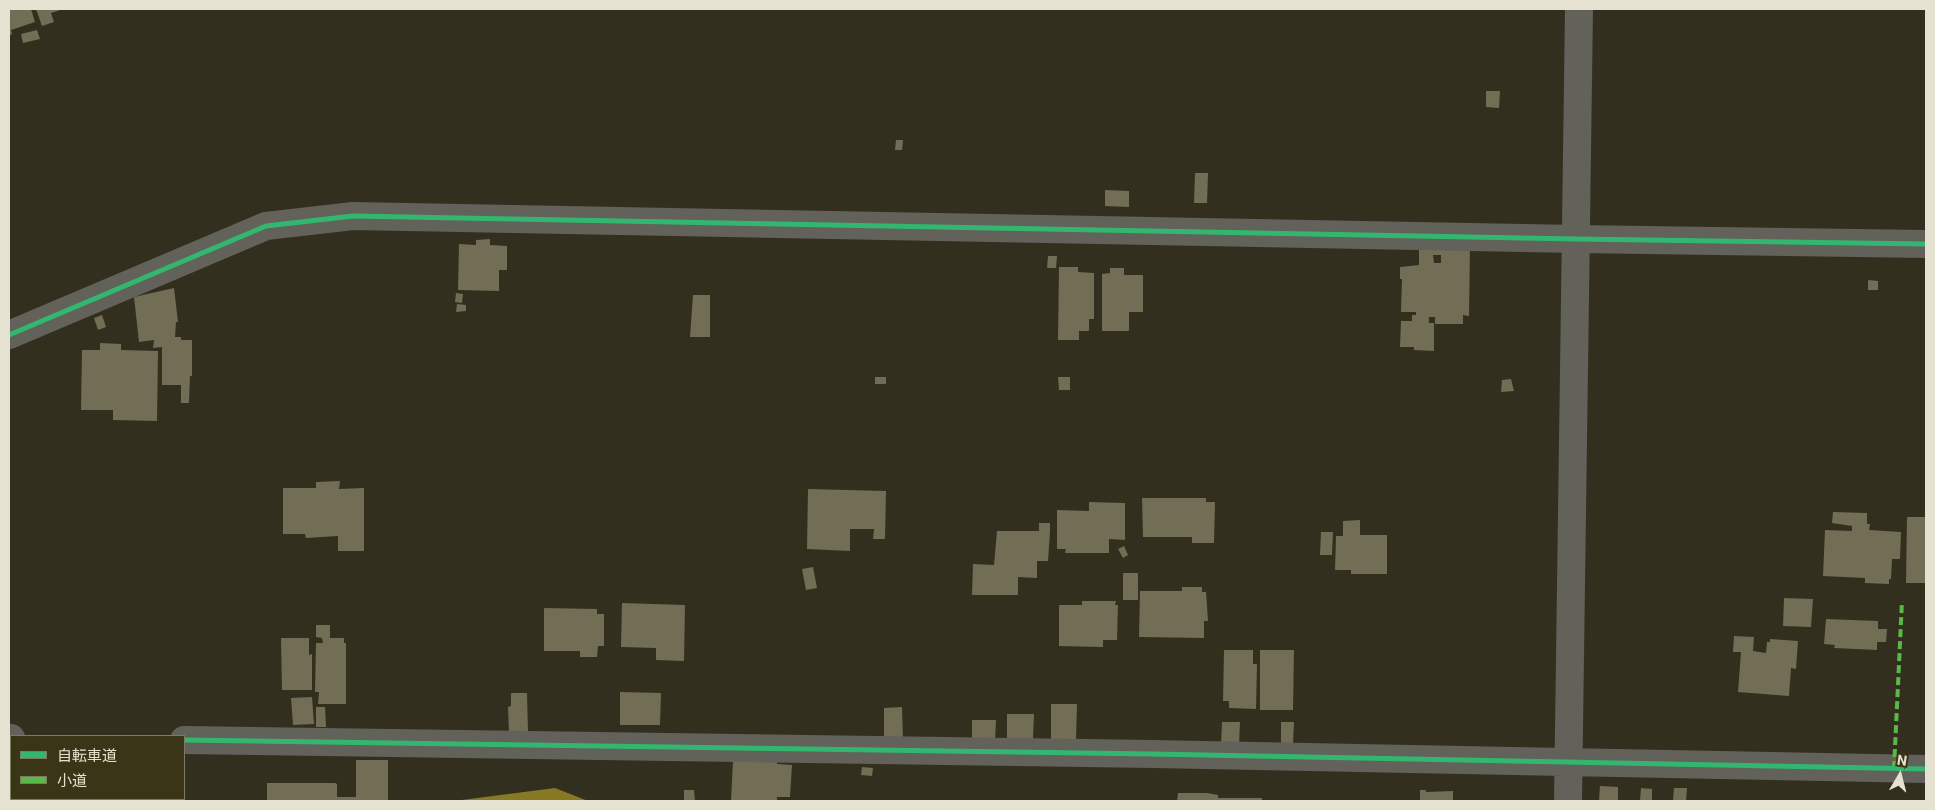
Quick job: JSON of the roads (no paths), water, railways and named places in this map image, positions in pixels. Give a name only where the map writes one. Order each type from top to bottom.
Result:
[{"type":"street","points":[[1568,801],[1579,9]]},
{"type":"street","points":[[9,335],[266,226],[354,216],[1926,244]]},
{"type":"street","points":[[185,740],[1926,769]]}]
